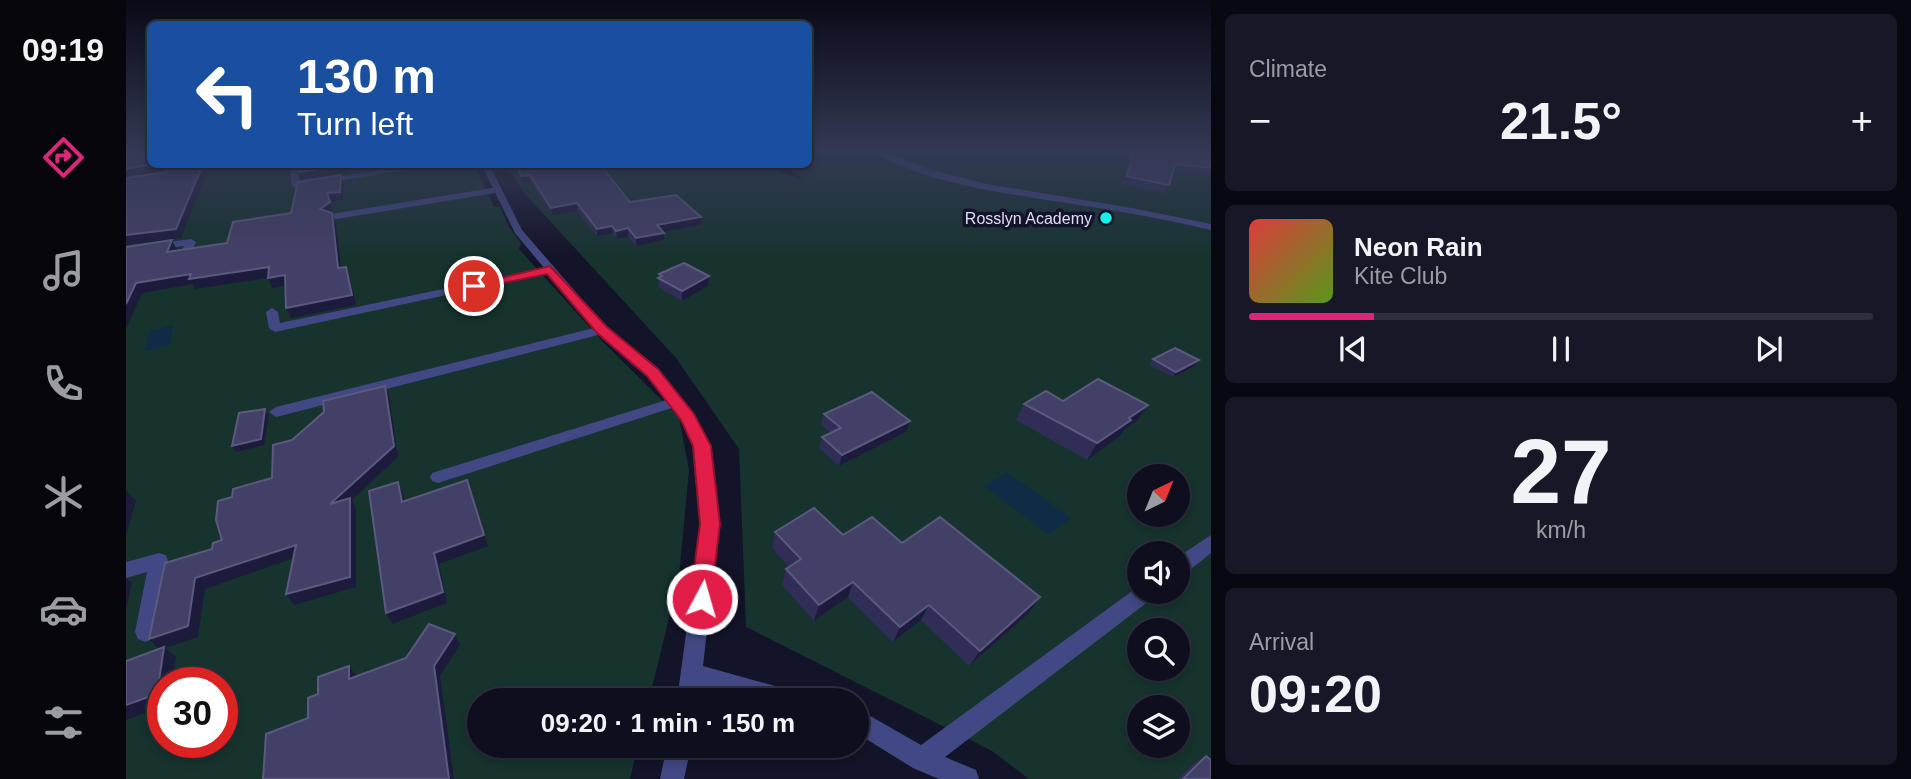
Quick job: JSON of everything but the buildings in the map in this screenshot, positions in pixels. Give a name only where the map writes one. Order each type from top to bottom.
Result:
[{"type":"street","points":[[496,186],[519,232],[602,330],[653,373],[676,402],[702,446],[710,524],[690,688]]},
{"type":"street","points":[[990,186],[1211,227]]},
{"type":"street","points":[[331,217],[498,190]]},
{"type":"street","points":[[126,251],[191,242],[185,255]]},
{"type":"street","points":[[272,312],[275,328],[550,270]]},
{"type":"street","points":[[275,412],[602,330]]},
{"type":"street","points":[[438,477],[676,402]]},
{"type":"street","points":[[1190,559],[1211,543]]},
{"type":"street","points":[[126,570],[159,561],[145,632]]},
{"type":"street","points":[[922,759],[1130,604]]},
{"type":"street","points":[[693,674],[743,688]]},
{"type":"street","points":[[869,727],[922,759],[967,779]]},
{"type":"street","points":[[673,779],[677,758]]},
{"type":"green space","points":[[126,186],[484,186],[494,207],[500,207],[509,227],[521,243],[519,249],[603,342],[679,417],[689,470],[679,577],[652,688],[467,688],[467,758],[635,758],[630,779],[126,779]]},
{"type":"green space","points":[[520,186],[1211,186],[1211,779],[1029,779],[992,751],[746,627],[739,449],[676,358]]},
{"type":"water","points":[[173,325],[170,345],[145,351],[150,331]]},
{"type":"water","points":[[1007,472],[1071,518],[1048,534],[984,486]]},
{"type":"place","name":"Rosslyn Academy","points":[[1106,218]]},
{"type":"route","points":[[474,286],[550,270],[602,330],[653,373],[688,418],[702,446],[703,478],[710,524],[702,599]]}]
